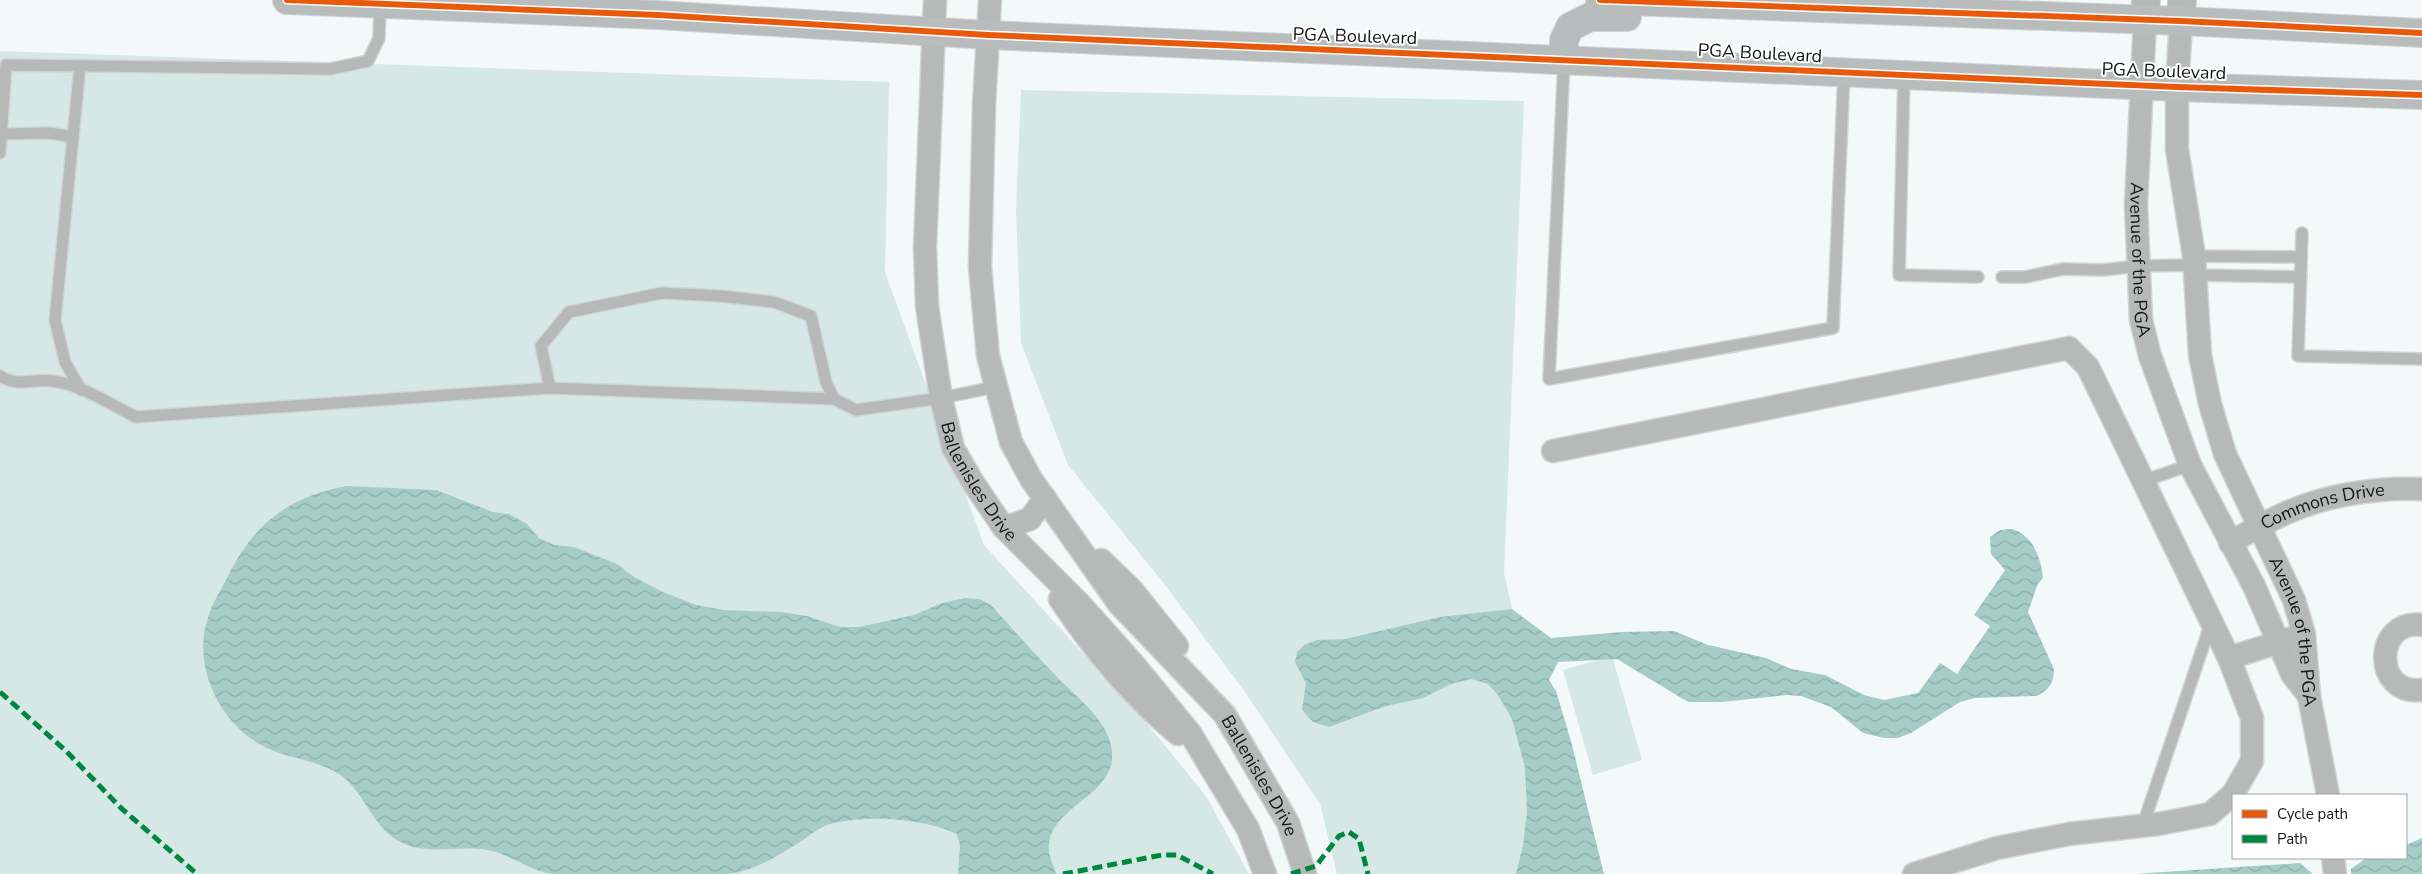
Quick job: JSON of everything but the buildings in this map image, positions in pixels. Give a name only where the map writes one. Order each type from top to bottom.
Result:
[{"type":"main road","name":"PGA Boulevard","points":[[287,0],[658,15],[934,32],[2176,87],[2422,95]]},
{"type":"main road","points":[[1600,0],[1771,6],[2181,10],[2422,33]]},
{"type":"main road","points":[[1564,60],[1564,40],[1570,27],[1590,17],[1657,17],[1771,6]]},
{"type":"street","name":"Ballenisles Drive","points":[[935,1],[925,247],[927,306],[942,398],[953,448],[974,484],[1004,528],[1131,661],[1190,733],[1200,753],[1220,779],[1248,829],[1265,874]]},
{"type":"street","name":"Ballenisles Drive","points":[[990,3],[980,267],[982,312],[995,387],[1011,442],[1031,479],[1119,604],[1225,715],[1288,823],[1304,874]]},
{"type":"street","name":"Avenue of the PGA","points":[[2145,10],[2136,205],[2137,266],[2141,320],[2150,356],[2190,465],[2254,586],[2292,674],[2309,696]]},
{"type":"street","name":"Avenue of the PGA","points":[[2181,10],[2176,87],[2176,149],[2194,265],[2200,355],[2210,404],[2224,454],[2294,600],[2304,634],[2309,696]]},
{"type":"street","points":[[1553,451],[2069,348],[2088,367],[2229,658],[2252,718],[2252,761],[2233,794]]},
{"type":"street","name":"Commons Drive","points":[[2230,543],[2284,513],[2341,496],[2375,490],[2422,489]]},
{"type":"street","points":[[1004,528],[1030,519],[1045,498]]},
{"type":"street","points":[[1064,524],[1132,590],[1175,643],[1225,715]]},
{"type":"street","points":[[1031,555],[1083,633],[1150,710],[1200,753]]},
{"type":"street","points":[[2422,626],[2406,626],[2395,633],[2387,643],[2384,656],[2386,669],[2393,680],[2403,688],[2422,690]]},
{"type":"street","points":[[2229,658],[2304,634]]},
{"type":"street","points":[[1131,661],[1153,640]]},
{"type":"street","points":[[2309,696],[2328,794]]},
{"type":"street","points":[[1914,874],[1996,848],[2070,834],[2210,814],[2232,795]]},
{"type":"street","points":[[2333,859],[2335,874]]},
{"type":"lane","points":[[0,153],[6,65],[330,69],[368,61],[379,38],[380,4]]},
{"type":"lane","points":[[1564,60],[1549,378],[1833,328],[1844,72]]},
{"type":"lane","points":[[80,66],[55,320],[64,362],[82,390]]},
{"type":"lane","points":[[1904,74],[1899,275],[1978,277]]},
{"type":"lane","points":[[1,134],[49,133],[73,137]]},
{"type":"lane","points":[[2302,233],[2298,356],[2422,359]]},
{"type":"lane","points":[[2002,277],[2025,277],[2063,270],[2103,270],[2137,266],[2194,265],[2301,257]]},
{"type":"lane","points":[[2194,265],[2301,277]]},
{"type":"lane","points":[[550,388],[541,346],[569,312],[662,293],[720,296],[774,302],[811,316],[826,382],[834,399]]},
{"type":"lane","points":[[0,376],[10,382],[54,381],[82,390],[136,416],[550,388],[834,399],[856,410],[942,398],[995,387]]},
{"type":"lane","points":[[2143,481],[2190,465]]},
{"type":"lane","points":[[2143,825],[2211,622]]},
{"type":"shaded area","points":[[0,51],[889,82],[885,272],[984,545],[1149,726],[1206,796],[1249,874],[0,874]]},
{"type":"shaded area","points":[[1021,90],[1524,101],[1504,573],[1572,874],[1337,874],[1320,804],[1242,688],[1162,581],[1068,465],[1021,343],[1016,210]]},
{"type":"shaded area","points":[[1612,656],[1642,760],[1593,775],[1563,670]]},
{"type":"water","points":[[346,486],[436,490],[493,512],[509,514],[527,524],[539,538],[554,545],[574,547],[617,564],[634,577],[665,593],[696,605],[724,610],[781,612],[807,616],[840,627],[859,627],[914,615],[942,603],[965,598],[979,599],[991,605],[1045,665],[1083,702],[1104,727],[1112,756],[1108,772],[1099,786],[1059,821],[1051,835],[1049,852],[1056,874],[958,874],[960,846],[957,834],[928,824],[893,819],[857,820],[827,825],[767,861],[748,869],[728,874],[556,874],[538,870],[505,855],[488,850],[426,849],[402,843],[384,829],[355,789],[342,776],[325,767],[269,749],[253,740],[238,727],[225,713],[215,696],[208,678],[204,659],[203,640],[211,609],[238,557],[249,541],[275,515],[290,505],[307,497]]},
{"type":"water","points":[[2012,529],[2025,536],[2031,542],[2038,555],[2043,578],[2038,583],[2028,612],[2054,669],[2051,682],[2044,692],[2036,696],[1975,698],[1960,702],[1911,733],[1898,738],[1884,738],[1863,733],[1831,707],[1801,696],[1786,695],[1722,702],[1688,702],[1617,659],[1558,662],[1549,680],[1556,691],[1571,741],[1604,874],[1516,874],[1523,845],[1527,812],[1525,768],[1512,719],[1498,695],[1488,684],[1471,679],[1451,684],[1423,698],[1386,706],[1329,727],[1313,722],[1302,710],[1306,683],[1295,662],[1297,652],[1304,645],[1317,640],[1345,639],[1440,617],[1512,609],[1551,638],[1622,632],[1674,631],[1708,645],[1766,658],[1791,669],[1825,675],[1864,695],[1884,700],[1918,693],[1940,663],[1957,674],[1990,626],[1974,615],[2005,570],[1991,554],[1990,537],[2000,530]]},
{"type":"water","points":[[2422,838],[2422,874],[2351,874],[2351,869],[2365,859],[2407,859],[2407,845]]},
{"type":"water","points":[[2300,863],[2313,874],[2137,874],[2149,873]]},
{"type":"marked path","points":[[0,692],[66,751],[121,808],[197,874]]},
{"type":"marked path","points":[[1291,874],[1316,866],[1339,836],[1349,832],[1359,839],[1368,874]]},
{"type":"marked path","points":[[1063,874],[1162,855],[1177,855],[1213,874]]},
{"type":"cycle path","points":[[287,0],[658,15],[988,35],[2177,87],[2422,95]]},
{"type":"cycle path","points":[[1600,0],[2181,21],[2422,33]]}]
